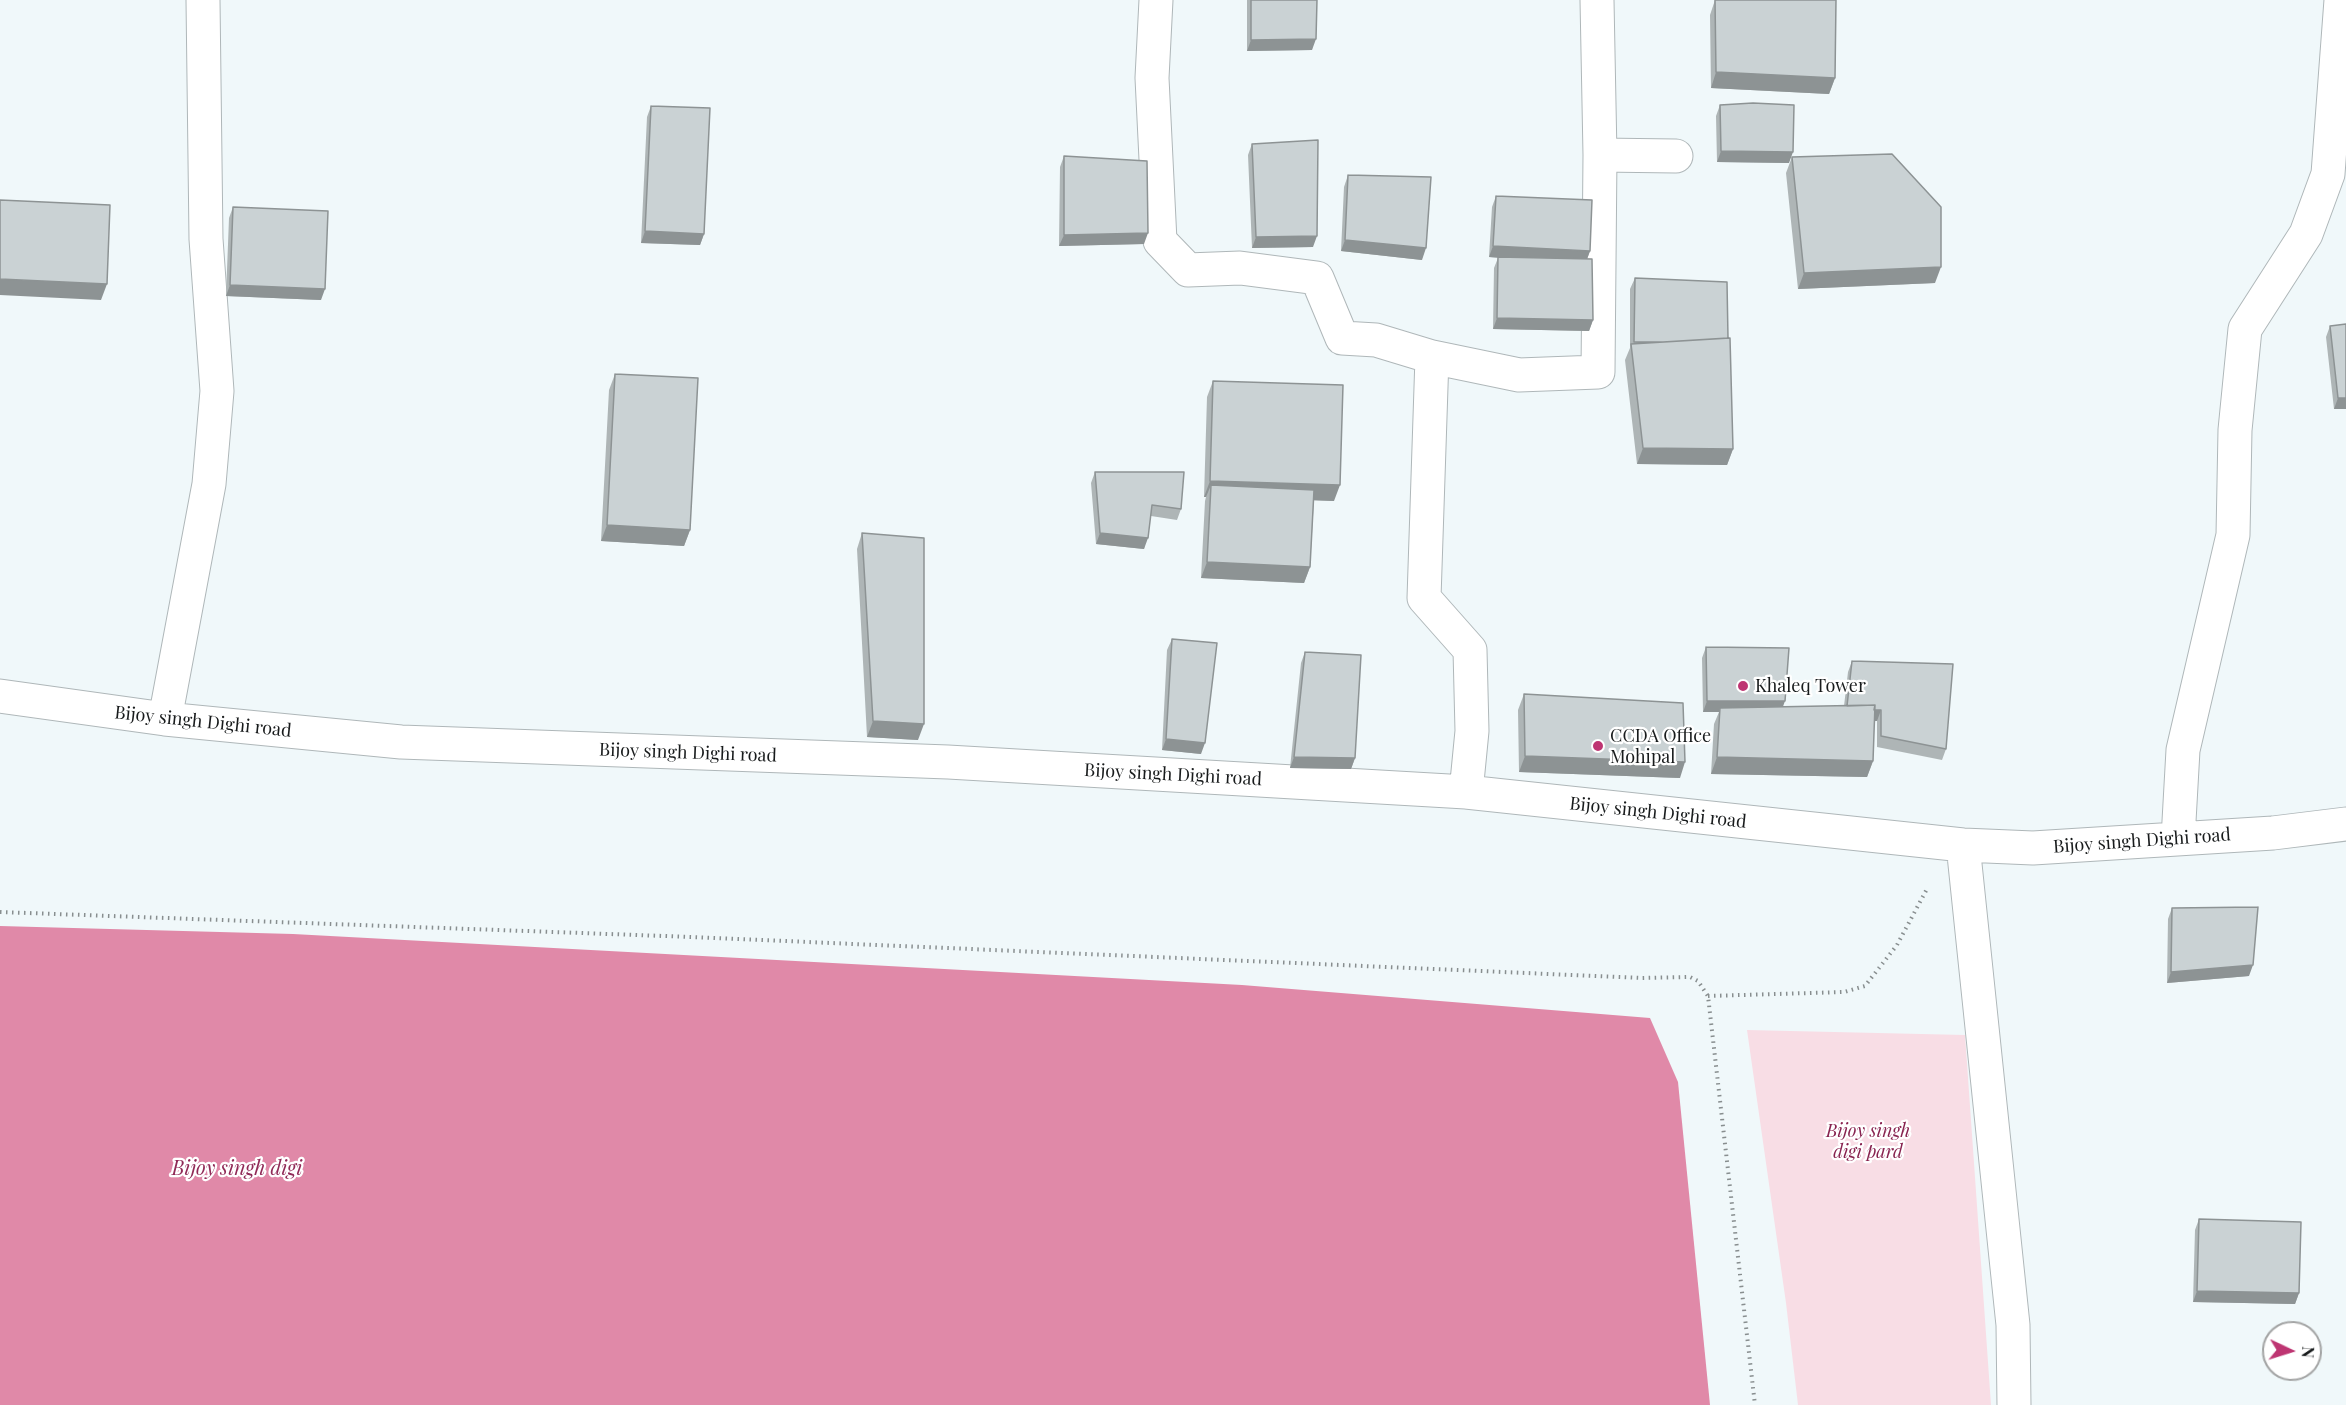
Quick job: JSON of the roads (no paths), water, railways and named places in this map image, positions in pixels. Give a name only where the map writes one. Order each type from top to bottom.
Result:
[{"type":"street","points":[[165,719],[209,484],[217,391],[207,239],[203,0]]},
{"type":"street","points":[[1156,0],[1152,78],[1160,241],[1188,270],[1240,268],[1317,278],[1342,338],[1376,340],[1432,357],[1519,375],[1598,372],[1600,155],[1597,0]]},
{"type":"street","points":[[2178,839],[2183,750],[2233,535],[2235,430],[2245,328],[2306,234],[2328,174],[2342,0]]},
{"type":"street","points":[[1600,155],[1676,156]]},
{"type":"street","points":[[1432,357],[1424,598],[1470,650],[1472,731],[1466,792]]},
{"type":"street","name":"Bijoy singh Dighi road","points":[[0,696],[165,719],[401,742],[948,762],[1466,792],[1954,844],[2032,848],[2272,832],[2346,824]]},
{"type":"street","points":[[1954,844],[2013,1325],[2014,1405]]},
{"type":"water","name":"Bijoy singh digi","points":[[0,926],[293,934],[1242,985],[1650,1018],[1678,1082],[1710,1405],[0,1405]]},
{"type":"place","name":"Khaleq Tower","points":[[1743,686]]},
{"type":"place","name":"CCDA Office Mohipal","points":[[1598,746]]},
{"type":"park label","name":"Bijoy singh digi pard","points":[[1868,1141]]}]
